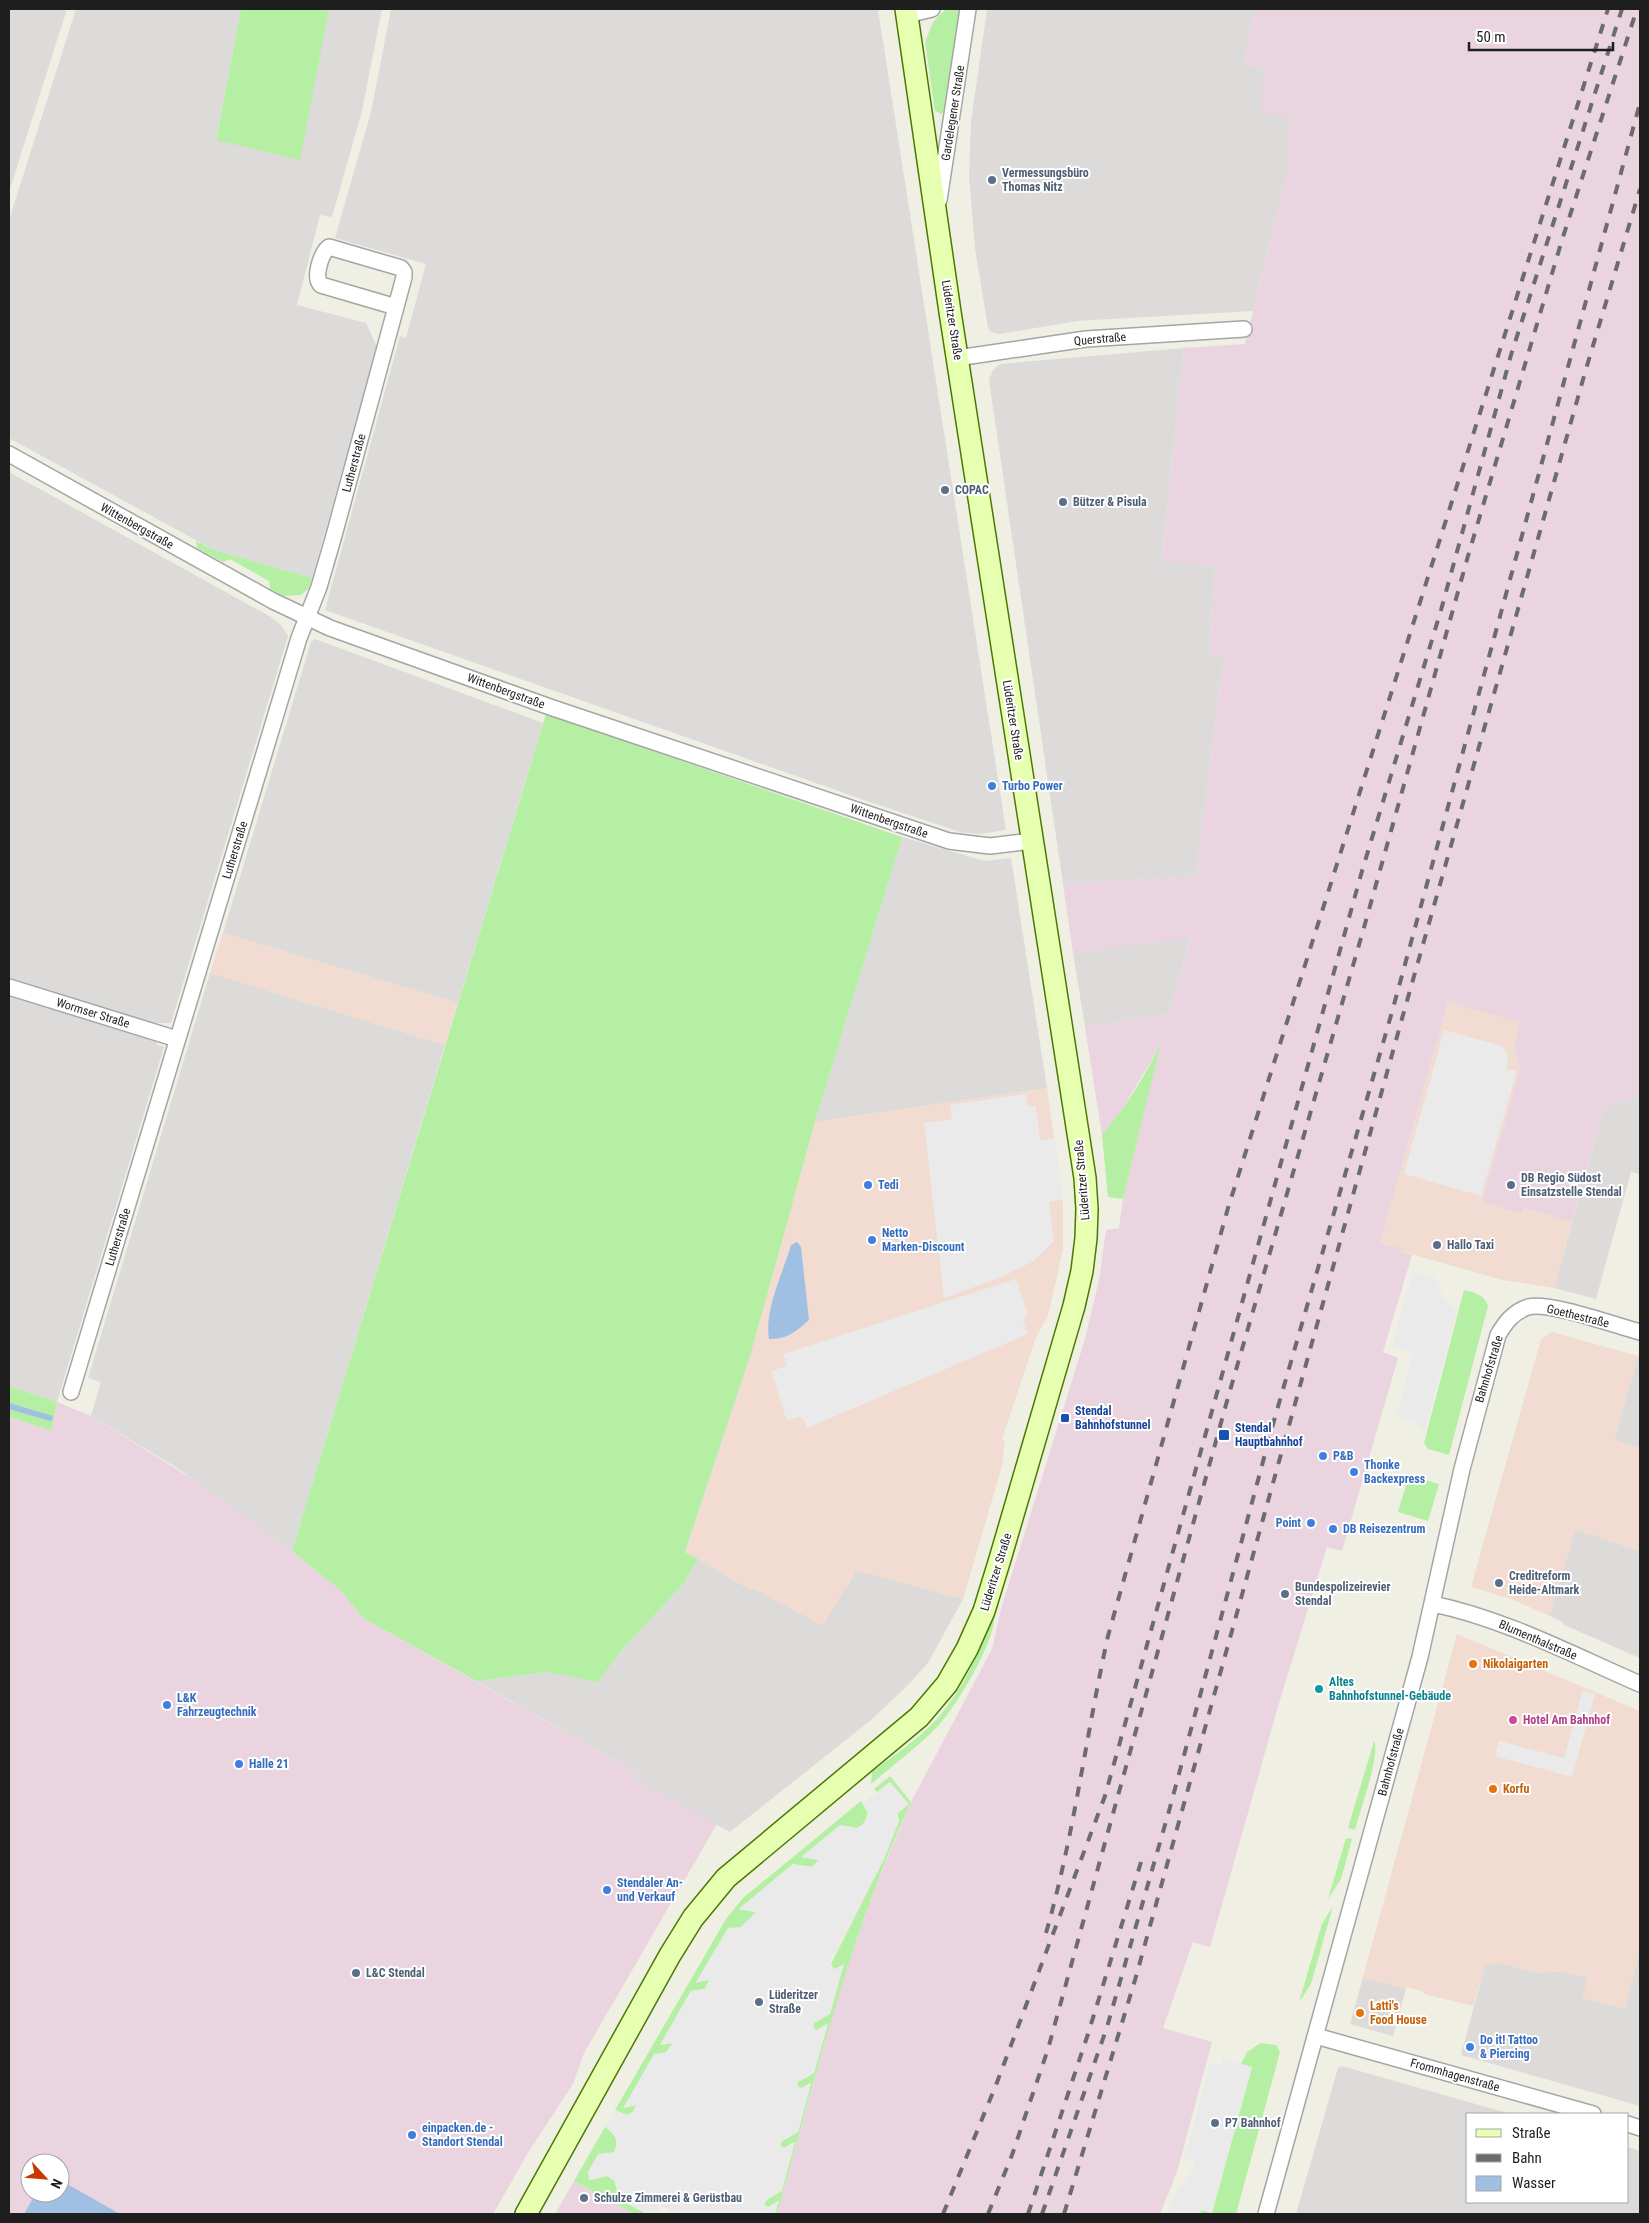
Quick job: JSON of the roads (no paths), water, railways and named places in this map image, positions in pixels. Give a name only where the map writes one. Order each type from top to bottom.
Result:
[{"type":"main road","name":"Lüderitzer Straße","points":[[526,2214],[693,1918],[710,1896],[750,1856],[919,1718],[951,1677],[968,1649],[984,1611],[1048,1399],[1082,1271],[1087,1208],[1085,1178],[958,358],[907,12]]},
{"type":"street","points":[[907,12],[932,9]]},
{"type":"street","name":"Gardelegener Straße","points":[[937,216],[968,9]]},
{"type":"street","name":"Lutherstraße","points":[[71,1392],[306,618],[319,587],[404,277],[404,272],[401,268],[329,247],[326,248],[317,278],[321,285],[396,306]]},
{"type":"street","name":"Querstraße","points":[[958,358],[1086,339],[1244,329]]},
{"type":"street","name":"Wittenbergstraße","points":[[9,454],[306,618],[550,707],[925,834],[969,845],[1008,845],[1032,841]]},
{"type":"street","name":"Wormser Straße","points":[[9,986],[177,1039]]},
{"type":"street","name":"Goethestraße","points":[[1516,1313],[1529,1307],[1542,1307],[1565,1311],[1640,1332]]},
{"type":"street","name":"Bahnhofstraße","points":[[1266,2214],[1433,1604],[1462,1469],[1495,1345],[1507,1321],[1516,1313]]},
{"type":"street","name":"Blumenthalstraße","points":[[1433,1604],[1463,1610],[1498,1622],[1640,1684]]},
{"type":"street","name":"Frommhagenstraße","points":[[1316,2036],[1589,2113]]},
{"type":"water","points":[[797,1242],[801,1247],[809,1320],[791,1334],[781,1338],[769,1339],[769,1316],[775,1292],[791,1245]]},
{"type":"water","points":[[70,2186],[120,2214],[24,2214],[30,2203],[70,2203]]},
{"type":"waterway","points":[[9,1406],[50,1418]]},
{"type":"railway","points":[[1046,1933],[1072,1823],[1108,1636],[1228,1208],[1608,9]]},
{"type":"railway","points":[[943,2214],[996,2085],[1105,1796],[1362,871],[1441,610],[1511,355],[1622,9]]},
{"type":"railway","points":[[988,2214],[1012,2155],[1048,2049],[1227,1401],[1363,931],[1468,556],[1562,240],[1637,9]]},
{"type":"railway","points":[[1042,2214],[1107,2027],[1169,1811],[1275,1417],[1392,1012],[1640,103]]},
{"type":"railway","points":[[1064,2214],[1135,1980],[1403,1015],[1586,369],[1640,189]]},
{"type":"railway","points":[[1028,2214],[1088,2034],[1141,1862]]},
{"type":"place","name":"Vermessungsbüro Thomas Nitz","points":[[992,180]]},
{"type":"place","name":"COPAC","points":[[945,490]]},
{"type":"place","name":"Bützer & Pisula","points":[[1063,502]]},
{"type":"place","name":"Turbo Power","points":[[992,786]]},
{"type":"place","name":"Tedi","points":[[868,1185]]},
{"type":"place","name":"DB Regio Südost Einsatzstelle Stendal","points":[[1511,1185]]},
{"type":"place","name":"Netto Marken-Discount","points":[[872,1240]]},
{"type":"place","name":"Hallo Taxi","points":[[1437,1245]]},
{"type":"place","name":"Stendal Bahnhofstunnel","points":[[1065,1418]]},
{"type":"place","name":"Stendal Hauptbahnhof","points":[[1224,1435]]},
{"type":"place","name":"P&B","points":[[1323,1456]]},
{"type":"place","name":"Thonke Backexpress","points":[[1354,1472]]},
{"type":"place","name":"Point","points":[[1311,1523]]},
{"type":"place","name":"DB Reisezentrum","points":[[1333,1529]]},
{"type":"place","name":"Creditreform Heide-Altmark","points":[[1499,1583]]},
{"type":"place","name":"Bundespolizeirevier Stendal","points":[[1285,1594]]},
{"type":"place","name":"Nikolaigarten","points":[[1473,1664]]},
{"type":"place","name":"Altes Bahnhofstunnel-Gebäude","points":[[1319,1689]]},
{"type":"place","name":"L&K Fahrzeugtechnik","points":[[167,1705]]},
{"type":"place","name":"Hotel Am Bahnhof","points":[[1513,1720]]},
{"type":"place","name":"Halle 21","points":[[239,1764]]},
{"type":"place","name":"Korfu","points":[[1493,1789]]},
{"type":"place","name":"Stendaler An- und Verkauf","points":[[607,1890]]},
{"type":"place","name":"L&C Stendal","points":[[356,1973]]},
{"type":"place","name":"Lüderitzer Straße","points":[[759,2002]]},
{"type":"place","name":"Latti's Food House","points":[[1360,2013]]},
{"type":"place","name":"Do it! Tattoo & Piercing","points":[[1470,2047]]},
{"type":"place","name":"P7 Bahnhof","points":[[1215,2123]]},
{"type":"place","name":"einpacken.de - Standort Stendal","points":[[412,2135]]},
{"type":"place","name":"Schulze Zimmerei & Gerüstbau","points":[[584,2198]]}]
